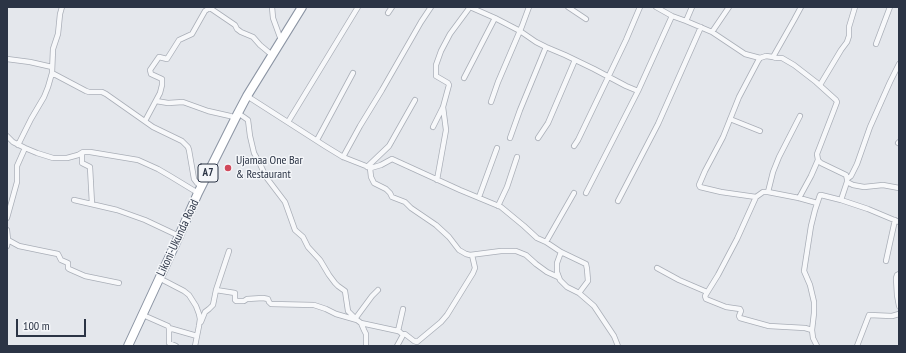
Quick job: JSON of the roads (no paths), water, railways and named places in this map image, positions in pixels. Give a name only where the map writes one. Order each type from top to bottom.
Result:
[{"type":"highway","name":"Likoni-Ukunda Road","points":[[128,346],[200,190],[247,96],[272,55],[282,42],[302,7]]},
{"type":"street","points":[[18,145],[48,87],[52,73],[53,49],[58,34],[62,7]]},
{"type":"street","points":[[272,7],[274,22],[282,42]]},
{"type":"street","points":[[288,122],[358,7]]},
{"type":"street","points":[[388,13],[392,7]]},
{"type":"street","points":[[344,157],[360,126],[431,7]]},
{"type":"street","points":[[433,127],[443,107],[448,84],[436,76],[436,66],[441,51],[450,34],[470,7],[520,31],[546,47],[638,91]]},
{"type":"street","points":[[491,102],[520,31],[528,7]]},
{"type":"street","points":[[568,7],[586,19]]},
{"type":"street","points":[[574,146],[626,40],[640,7]]},
{"type":"street","points":[[658,7],[672,16],[712,32],[745,54],[760,58],[766,56],[782,58],[820,85],[835,98],[837,102],[817,154],[818,160],[799,198]]},
{"type":"street","points":[[686,21],[692,7]]},
{"type":"street","points":[[712,32],[729,7]]},
{"type":"street","points":[[773,56],[801,7]]},
{"type":"street","points":[[820,85],[847,42],[849,27],[855,7]]},
{"type":"street","points":[[876,44],[890,7]]},
{"type":"street","points":[[145,121],[160,93],[162,82],[161,78],[151,74],[150,70],[159,57],[167,59],[179,40],[192,34],[208,8],[235,25],[241,32],[253,37],[272,55]]},
{"type":"street","points":[[586,192],[638,91],[672,16]]},
{"type":"street","points":[[464,78],[495,18]]},
{"type":"street","points":[[618,201],[657,128],[701,27]]},
{"type":"street","points":[[510,138],[546,47]]},
{"type":"street","points":[[756,197],[721,192],[700,186],[704,171],[723,137],[739,97],[760,58]]},
{"type":"street","points":[[7,59],[52,67]]},
{"type":"street","points":[[538,138],[548,123],[575,60]]},
{"type":"street","points":[[841,200],[847,180],[851,176],[857,164],[870,127],[899,64]]},
{"type":"street","points":[[52,73],[86,91],[102,92],[106,94],[153,127],[182,141],[188,147],[194,179],[200,190]]},
{"type":"street","points":[[317,140],[353,73]]},
{"type":"street","points":[[247,96],[325,146],[368,168],[379,166],[392,159],[503,208],[537,238],[586,265],[588,281],[579,293]]},
{"type":"street","points":[[368,168],[389,146],[415,100]]},
{"type":"street","points":[[156,101],[168,103],[183,102],[208,111],[247,118],[249,121],[250,136],[254,153],[265,176],[285,202],[295,230],[303,237],[308,247],[320,260],[335,283],[345,291],[348,311],[358,321],[366,334],[366,346]]},
{"type":"street","points":[[438,180],[446,130],[443,107]]},
{"type":"street","points":[[768,192],[773,172],[779,157],[800,116]]},
{"type":"street","points":[[730,119],[760,132]]},
{"type":"street","points":[[7,136],[18,145],[45,156],[57,158],[90,152],[140,160],[200,190]]},
{"type":"street","points":[[7,218],[17,182],[16,166],[25,148]]},
{"type":"street","points":[[479,197],[497,148]]},
{"type":"street","points":[[82,153],[82,162],[90,166],[92,204]]},
{"type":"street","points":[[498,206],[502,200],[517,157]]},
{"type":"street","points":[[818,160],[821,163],[845,174],[847,176],[847,180],[859,186],[883,185],[899,188]]},
{"type":"street","points":[[368,168],[374,183],[386,189],[390,192],[392,197],[406,203],[436,225],[446,234],[459,250],[468,255],[501,251],[516,251],[525,254],[547,272],[554,276],[558,276]]},
{"type":"street","points":[[812,330],[805,328],[769,326],[740,318],[739,316],[741,310],[726,307],[706,299],[705,296],[737,239],[756,197],[763,192],[768,192],[817,203]]},
{"type":"street","points":[[546,242],[574,193]]},
{"type":"street","points":[[817,346],[813,338],[812,330],[814,302],[810,285],[804,270],[811,226],[817,203],[821,195],[868,209],[897,221],[886,261]]},
{"type":"street","points":[[74,200],[117,210],[145,220],[179,236]]},
{"type":"street","points":[[7,230],[7,246]]},
{"type":"street","points":[[8,240],[18,246],[58,254],[61,260],[68,263],[68,268],[72,271],[85,276],[119,283]]},
{"type":"street","points":[[199,326],[205,312],[213,305],[216,290],[229,251]]},
{"type":"street","points":[[560,252],[557,263],[557,272],[561,281],[596,307],[614,336],[618,346]]},
{"type":"street","points":[[216,290],[235,293],[235,301],[268,298],[271,304],[314,305],[358,321],[398,331],[403,335],[405,334],[418,344],[447,315],[474,273],[475,268],[472,255]]},
{"type":"street","points":[[657,268],[679,280],[707,292]]},
{"type":"street","points":[[899,274],[896,278],[899,306]]},
{"type":"street","points":[[159,278],[181,289],[189,295],[196,306],[199,314],[199,326],[195,346]]},
{"type":"street","points":[[358,321],[372,296],[378,290]]},
{"type":"street","points":[[398,331],[403,309]]},
{"type":"street","points":[[857,346],[868,315],[892,316],[899,314]]},
{"type":"street","points":[[143,315],[168,326],[169,328],[197,336]]},
{"type":"street","points":[[169,328],[169,342],[176,346]]},
{"type":"street","points":[[397,346],[403,335]]},
{"type":"place","name":"Ujamaa One Bar & Restaurant","points":[[228,168]]}]
